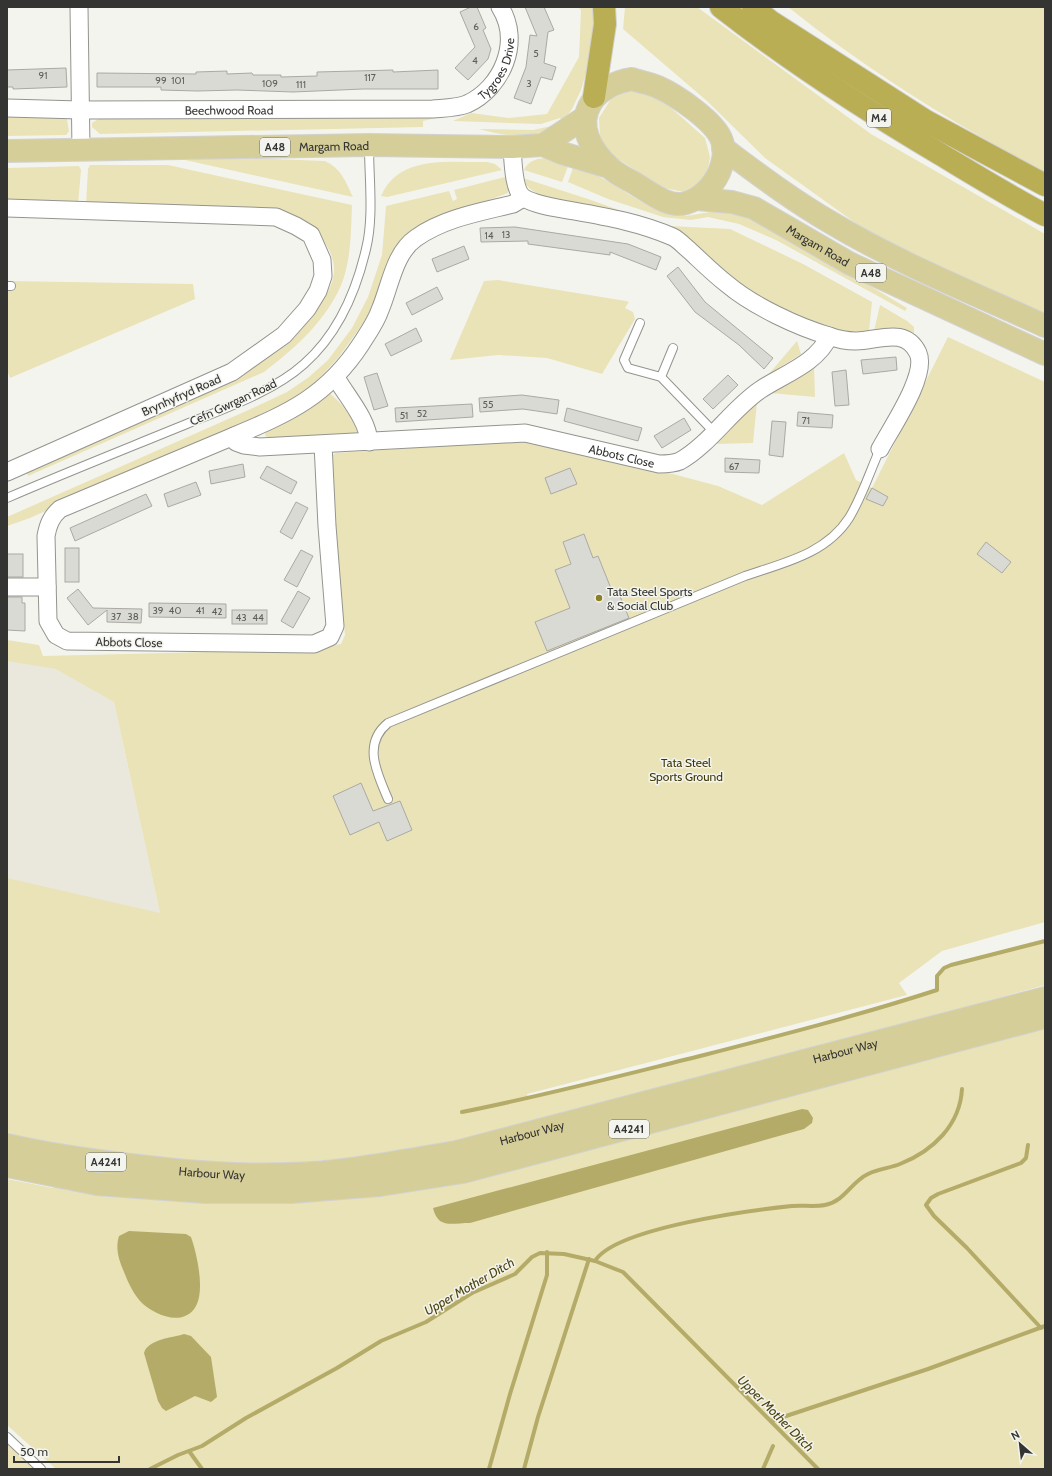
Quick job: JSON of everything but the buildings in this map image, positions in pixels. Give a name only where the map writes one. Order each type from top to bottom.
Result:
[{"type":"highway","points":[[594,97],[604,24],[604,7]]},
{"type":"highway","name":"M4","points":[[721,7],[759,37],[881,119],[1020,202],[1045,215]]},
{"type":"highway","name":"M4","points":[[753,7],[770,21],[926,121],[1045,184]]},
{"type":"main road","points":[[632,79],[658,86],[699,112],[722,139],[724,160],[712,186],[697,199],[685,204],[673,204],[658,198],[609,167],[593,148],[587,137],[584,118],[594,97],[623,81],[632,79]]},
{"type":"main road","name":"A48","points":[[543,145],[584,118]]},
{"type":"main road","name":"Margam Road","points":[[7,151],[369,145],[512,147],[543,145],[562,153],[609,167]]},
{"type":"main road","name":"A48","points":[[723,148],[790,197],[849,233],[1045,326]]},
{"type":"main road","name":"Margam Road","points":[[697,199],[732,202],[754,208],[849,263],[1045,354]]},
{"type":"main road","name":"Harbour Way","points":[[7,1145],[32,1151],[108,1163],[207,1174],[288,1174],[378,1165],[456,1152],[1045,998]]},
{"type":"main road","name":"Harbour Way","points":[[7,1166],[96,1184],[205,1192],[291,1192],[380,1185],[478,1168],[1045,1017]]},
{"type":"street","points":[[79,7],[81,150]]},
{"type":"street","name":"Tygroes Drive","points":[[450,108],[465,105],[477,99],[495,84],[502,71],[507,58],[508,43],[507,24],[500,7]]},
{"type":"street","name":"Beechwood Road","points":[[7,108],[80,110],[433,110],[450,108]]},
{"type":"street","points":[[512,147],[514,173],[518,191],[523,198],[559,208],[627,221],[652,228],[675,238],[729,286],[761,306],[829,336],[856,341],[888,336],[904,338],[912,343],[918,354],[920,369],[914,386],[880,449]]},
{"type":"street","name":"Abbots Close","points":[[323,444],[327,526],[335,626],[333,633],[324,641],[314,644],[67,641],[56,635],[48,621],[46,536],[48,524],[57,512],[116,485],[289,412],[322,390],[334,379],[351,359],[367,335],[380,311],[395,268],[406,248],[416,238],[461,218],[513,204],[523,198]]},
{"type":"street","name":"Brynhyfryd Road","points":[[7,208],[276,217],[296,226],[310,235],[322,260],[323,276],[318,291],[307,309],[284,335],[232,372],[7,472]]},
{"type":"street","name":"Abbots Close","points":[[234,436],[236,442],[260,447],[525,434],[659,464],[671,464],[680,461],[693,452],[759,391],[812,358],[825,345],[829,336]]},
{"type":"street","points":[[334,379],[338,381],[356,410],[365,427],[369,442]]},
{"type":"street","points":[[7,587],[47,587]]},
{"type":"lane","name":"Cefn Gwrgan Road","points":[[7,498],[273,386],[304,364],[331,335],[351,298],[366,248],[370,226],[369,145]]},
{"type":"lane","points":[[640,323],[624,360],[628,368],[661,377],[714,432]]},
{"type":"lane","points":[[661,377],[673,348]]},
{"type":"lane","points":[[388,799],[378,775],[373,750],[376,736],[388,723],[745,576],[806,554],[828,542],[836,535],[850,516],[880,449]]},
{"type":"lane","points":[[7,1437],[41,1469]]},
{"type":"shaded area","points":[[7,653],[43,656],[114,702],[160,913],[173,995],[167,1011],[157,1023],[7,1117]]},
{"type":"shaded area","points":[[802,1109],[808,1110],[813,1118],[812,1123],[804,1129],[470,1223],[451,1224],[442,1222],[435,1215],[433,1208]]},
{"type":"shaded area","points":[[129,1231],[186,1234],[191,1237],[198,1262],[200,1291],[199,1299],[191,1313],[176,1318],[160,1315],[137,1298],[119,1259],[119,1236]]},
{"type":"shaded area","points":[[184,1334],[191,1336],[211,1357],[217,1397],[211,1402],[195,1396],[166,1411],[162,1408],[158,1401],[144,1353],[146,1348],[155,1342]]},
{"type":"green space","points":[[578,7],[594,7],[597,26],[593,49],[581,90],[572,109],[563,121],[560,118],[541,124],[453,121],[471,113],[509,118],[547,114],[579,57],[581,10]]},
{"type":"green space","points":[[625,7],[697,7],[871,134],[1045,234],[1045,317],[971,284],[868,232],[765,158],[707,101],[623,29]]},
{"type":"green space","points":[[788,7],[1045,7],[1045,172],[1011,154],[912,96],[849,53]]},
{"type":"green space","points":[[630,90],[650,95],[670,107],[705,138],[710,157],[707,175],[699,185],[684,192],[664,188],[608,153],[600,137],[599,118],[611,99]]},
{"type":"green space","points":[[462,112],[423,121],[423,127],[100,134],[92,127],[92,123],[100,118]]},
{"type":"green space","points":[[7,114],[61,115],[67,119],[69,131],[66,135],[7,136]]},
{"type":"green space","points":[[556,125],[538,133],[518,136],[499,134],[479,129],[533,130]]},
{"type":"green space","points":[[220,157],[325,161],[335,167],[339,172],[353,197],[176,158]]},
{"type":"green space","points":[[542,158],[556,158],[570,161],[562,182],[524,170],[534,160]]},
{"type":"green space","points":[[442,162],[487,162],[495,164],[502,170],[387,197],[381,196],[389,183],[400,173],[413,167]]},
{"type":"green space","points":[[575,162],[647,205],[666,213],[686,216],[710,212],[740,212],[825,259],[907,308],[905,311],[776,240],[739,224],[708,217],[691,220],[663,217],[608,199],[568,182]]},
{"type":"green space","points":[[90,165],[168,165],[352,205],[351,238],[346,272],[338,292],[315,326],[296,346],[264,372],[28,476],[26,470],[295,334],[325,296],[331,284],[334,271],[332,258],[326,244],[313,229],[86,205],[88,169]]},
{"type":"green space","points":[[79,166],[81,170],[78,204],[7,202],[7,168]]},
{"type":"green space","points":[[505,177],[510,188],[508,193],[435,220],[410,232],[400,243],[372,311],[338,358],[314,384],[282,405],[30,518],[7,526],[7,517],[253,408],[287,392],[309,377],[328,360],[352,328],[368,297],[382,255],[386,206],[449,191],[453,201],[457,199],[454,190]]},
{"type":"green space","points":[[523,178],[630,214],[542,196],[528,187]]},
{"type":"green space","points":[[670,226],[730,229],[803,264],[872,302],[869,331],[841,330],[813,324],[787,313],[761,298],[737,281],[713,263]]},
{"type":"green space","points":[[498,280],[626,301],[629,302],[625,308],[633,312],[635,319],[602,374],[547,358],[498,355],[450,360],[484,281]]},
{"type":"green space","points":[[7,281],[193,284],[195,299],[10,378],[7,370]]},
{"type":"green space","points":[[880,305],[907,321],[914,327],[914,333],[900,329],[874,331]]},
{"type":"green space","name":"Tata Steel Sports Ground","points":[[948,337],[1045,382],[1045,922],[942,951],[899,983],[907,995],[527,1094],[529,1099],[785,1035],[887,1006],[937,990],[937,976],[944,968],[951,965],[1045,941],[1045,985],[653,1094],[410,1153],[266,1165],[198,1163],[89,1154],[65,1190],[192,1201],[1045,1025],[1045,1469],[56,1469],[7,1425],[7,1179],[53,1188],[76,1152],[7,1137],[7,878],[160,913],[114,702],[56,669],[7,661],[7,640],[39,645],[43,656],[311,649],[341,644],[345,635],[335,531],[331,456],[336,453],[519,441],[673,474],[718,486],[762,505],[844,453],[856,480],[872,488]]},
{"type":"green space","points":[[797,341],[801,354],[768,375]]},
{"type":"green space","points":[[814,366],[815,397],[770,393]]},
{"type":"green space","points":[[328,392],[337,400],[349,415],[357,431],[355,436],[268,439],[265,435],[267,429],[297,416]]},
{"type":"green space","points":[[757,402],[753,443],[715,444]]},
{"type":"green space","points":[[7,1444],[33,1467],[35,1469],[7,1469]]},
{"type":"waterway","points":[[462,1112],[553,1092],[704,1055],[879,1008],[937,990],[937,976],[944,968],[951,965],[1045,941]]},
{"type":"waterway","points":[[595,1261],[608,1249],[629,1239],[656,1230],[717,1216],[792,1206],[821,1206],[832,1203],[843,1196],[862,1177],[912,1159],[934,1144],[943,1135],[956,1114],[962,1089]]},
{"type":"waterway","points":[[1028,1145],[1026,1158],[1021,1163],[938,1194],[931,1198],[926,1205],[934,1216],[967,1248],[1041,1328]]},
{"type":"waterway","points":[[489,1469],[510,1394],[547,1275],[547,1252]]},
{"type":"waterway","name":"Upper Mother Ditch","points":[[150,1469],[178,1455],[202,1446],[246,1418],[337,1368],[381,1341],[426,1322],[472,1293],[515,1274],[532,1257],[540,1253],[564,1254],[595,1261],[623,1272],[818,1469]]},
{"type":"waterway","points":[[524,1469],[538,1417],[589,1259]]},
{"type":"waterway","points":[[771,1421],[928,1369],[1045,1326]]},
{"type":"waterway","points":[[763,1469],[773,1446]]},
{"type":"waterway","points":[[189,1451],[202,1469]]},
{"type":"place","name":"Tata Steel Sports & Social Club","points":[[599,598]]}]
